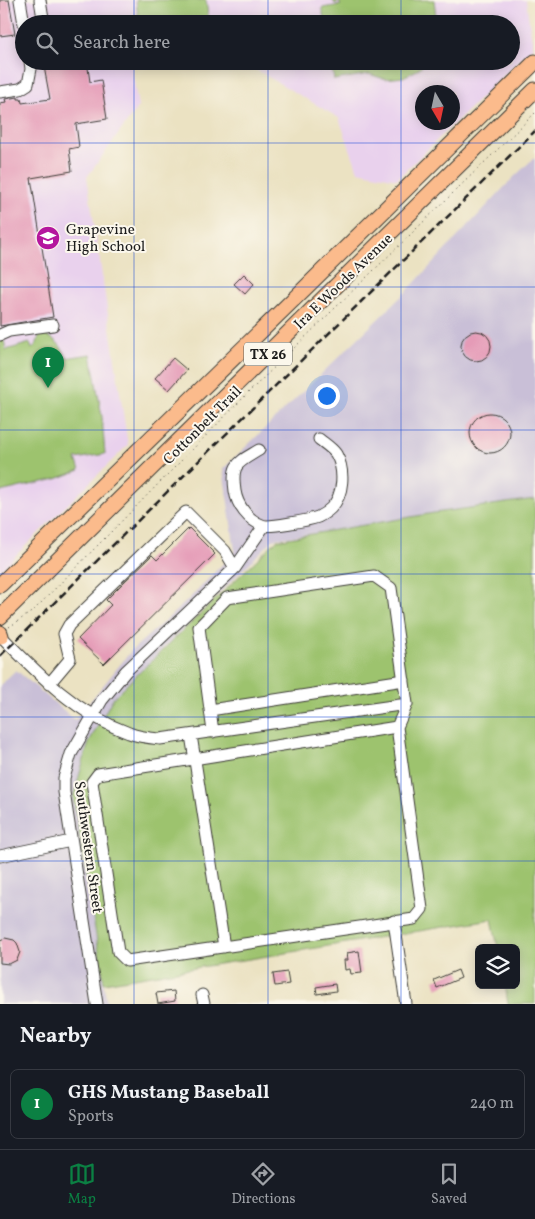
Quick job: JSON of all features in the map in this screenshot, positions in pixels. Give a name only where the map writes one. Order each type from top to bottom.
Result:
[{"type":"main road","name":"Ira E Woods Avenue","points":[[2,582],[298,296],[535,62]]},
{"type":"main road","name":"Ira E Woods Avenue","points":[[4,628],[535,90]]},
{"type":"street","points":[[20,0],[22,15]]},
{"type":"street","points":[[40,0],[42,15]]},
{"type":"street","points":[[0,92],[20,89],[28,84],[30,70]]},
{"type":"street","points":[[0,335],[9,331],[54,325]]},
{"type":"street","points":[[259,450],[237,464],[233,475],[235,494],[243,510],[251,520],[264,526],[320,516],[332,508],[340,490],[342,479],[341,467],[336,454],[319,439]]},
{"type":"street","points":[[49,684],[70,659],[64,634],[69,625],[186,512],[225,551],[235,568]]},
{"type":"street","name":"Southwestern Street","points":[[97,1004],[64,792],[64,778],[71,754],[102,700],[126,671],[235,568],[264,526]]},
{"type":"street","points":[[213,732],[198,627],[227,598],[374,576],[390,588],[407,704],[397,727],[422,909],[414,918],[394,922],[128,961],[118,952],[115,934],[92,782],[98,774],[397,727]]},
{"type":"street","points":[[4,628],[49,684],[93,716],[130,734],[160,739],[407,704]]},
{"type":"street","points":[[210,710],[404,680]]},
{"type":"street","points":[[191,735],[224,947]]},
{"type":"street","points":[[0,856],[72,842]]},
{"type":"street","points":[[394,922],[406,1004]]},
{"type":"path","name":"Cottonbelt Trail","points":[[4,628],[23,619],[33,611],[249,392],[535,113]]},
{"type":"shaded area","name":"Grapevine High School","points":[[0,0],[526,0],[533,47],[520,60],[520,15],[15,15],[15,70],[132,70],[138,107],[87,177],[128,445],[0,571]]},
{"type":"shaded area","name":"Grapevine High School","points":[[256,70],[509,70],[460,118],[460,85],[415,85],[415,130],[447,130],[397,179],[358,171],[339,118]]},
{"type":"shaded area","points":[[535,157],[535,501],[274,539],[113,698],[73,797],[107,1004],[0,1004],[0,685],[16,670],[75,720],[132,650],[187,601],[235,551],[223,469],[407,291]]},
{"type":"green space","points":[[136,0],[206,0],[208,15],[138,15]]},
{"type":"green space","points":[[333,0],[434,0],[436,15],[323,15],[322,8],[341,5],[339,2],[335,4]]},
{"type":"green space","points":[[332,70],[417,70],[403,77],[385,79],[369,74],[334,80]]},
{"type":"green space","points":[[40,333],[56,342],[66,358],[91,354],[102,417],[105,454],[76,459],[80,470],[56,479],[0,492],[0,341],[4,340],[6,350],[30,343],[32,349],[37,343]]},
{"type":"green space","points":[[535,499],[535,1004],[508,1004],[506,989],[520,989],[520,944],[497,944],[492,919],[104,983],[73,797],[89,742],[113,698],[277,540],[434,513]]},
{"type":"building","points":[[0,0],[9,0],[15,34],[0,36]]},
{"type":"building","name":"Grapevine High School","points":[[45,70],[88,70],[90,82],[101,80],[107,119],[76,124],[79,147],[69,149],[72,171],[31,178],[53,317],[0,326],[0,103],[6,102],[5,99],[18,97],[22,103],[50,99]]},
{"type":"building","points":[[244,274],[254,284],[245,294],[234,284]]},
{"type":"building","points":[[476,331],[487,335],[491,346],[487,357],[476,361],[465,357],[461,346],[465,335]]},
{"type":"building","points":[[173,358],[187,370],[169,390],[155,378]]},
{"type":"building","points":[[494,413],[501,416],[507,422],[510,433],[509,441],[501,450],[494,453],[486,453],[479,450],[471,441],[470,429],[473,422],[482,414]]},
{"type":"building","points":[[189,528],[215,554],[104,664],[78,639],[111,605],[106,600],[152,555],[157,560]]},
{"type":"building","points":[[5,938],[14,940],[20,952],[17,960],[9,964],[0,963],[0,940]]},
{"type":"building","points":[[359,951],[362,973],[351,974],[350,969],[345,970],[344,960],[348,960],[347,953]]},
{"type":"building","points":[[458,970],[461,978],[437,988],[434,980]]},
{"type":"building","points":[[287,972],[289,984],[275,986],[273,974]]},
{"type":"building","points":[[335,984],[336,991],[317,994],[316,987]]},
{"type":"building","points":[[174,991],[175,1001],[158,1004],[156,993]]},
{"type":"railway","points":[[0,656],[535,131]]},
{"type":"place","name":"Grapevine High School","points":[[48,238]]},
{"type":"place","name":"GHS Mustang Baseball","points":[[48,388]]}]
